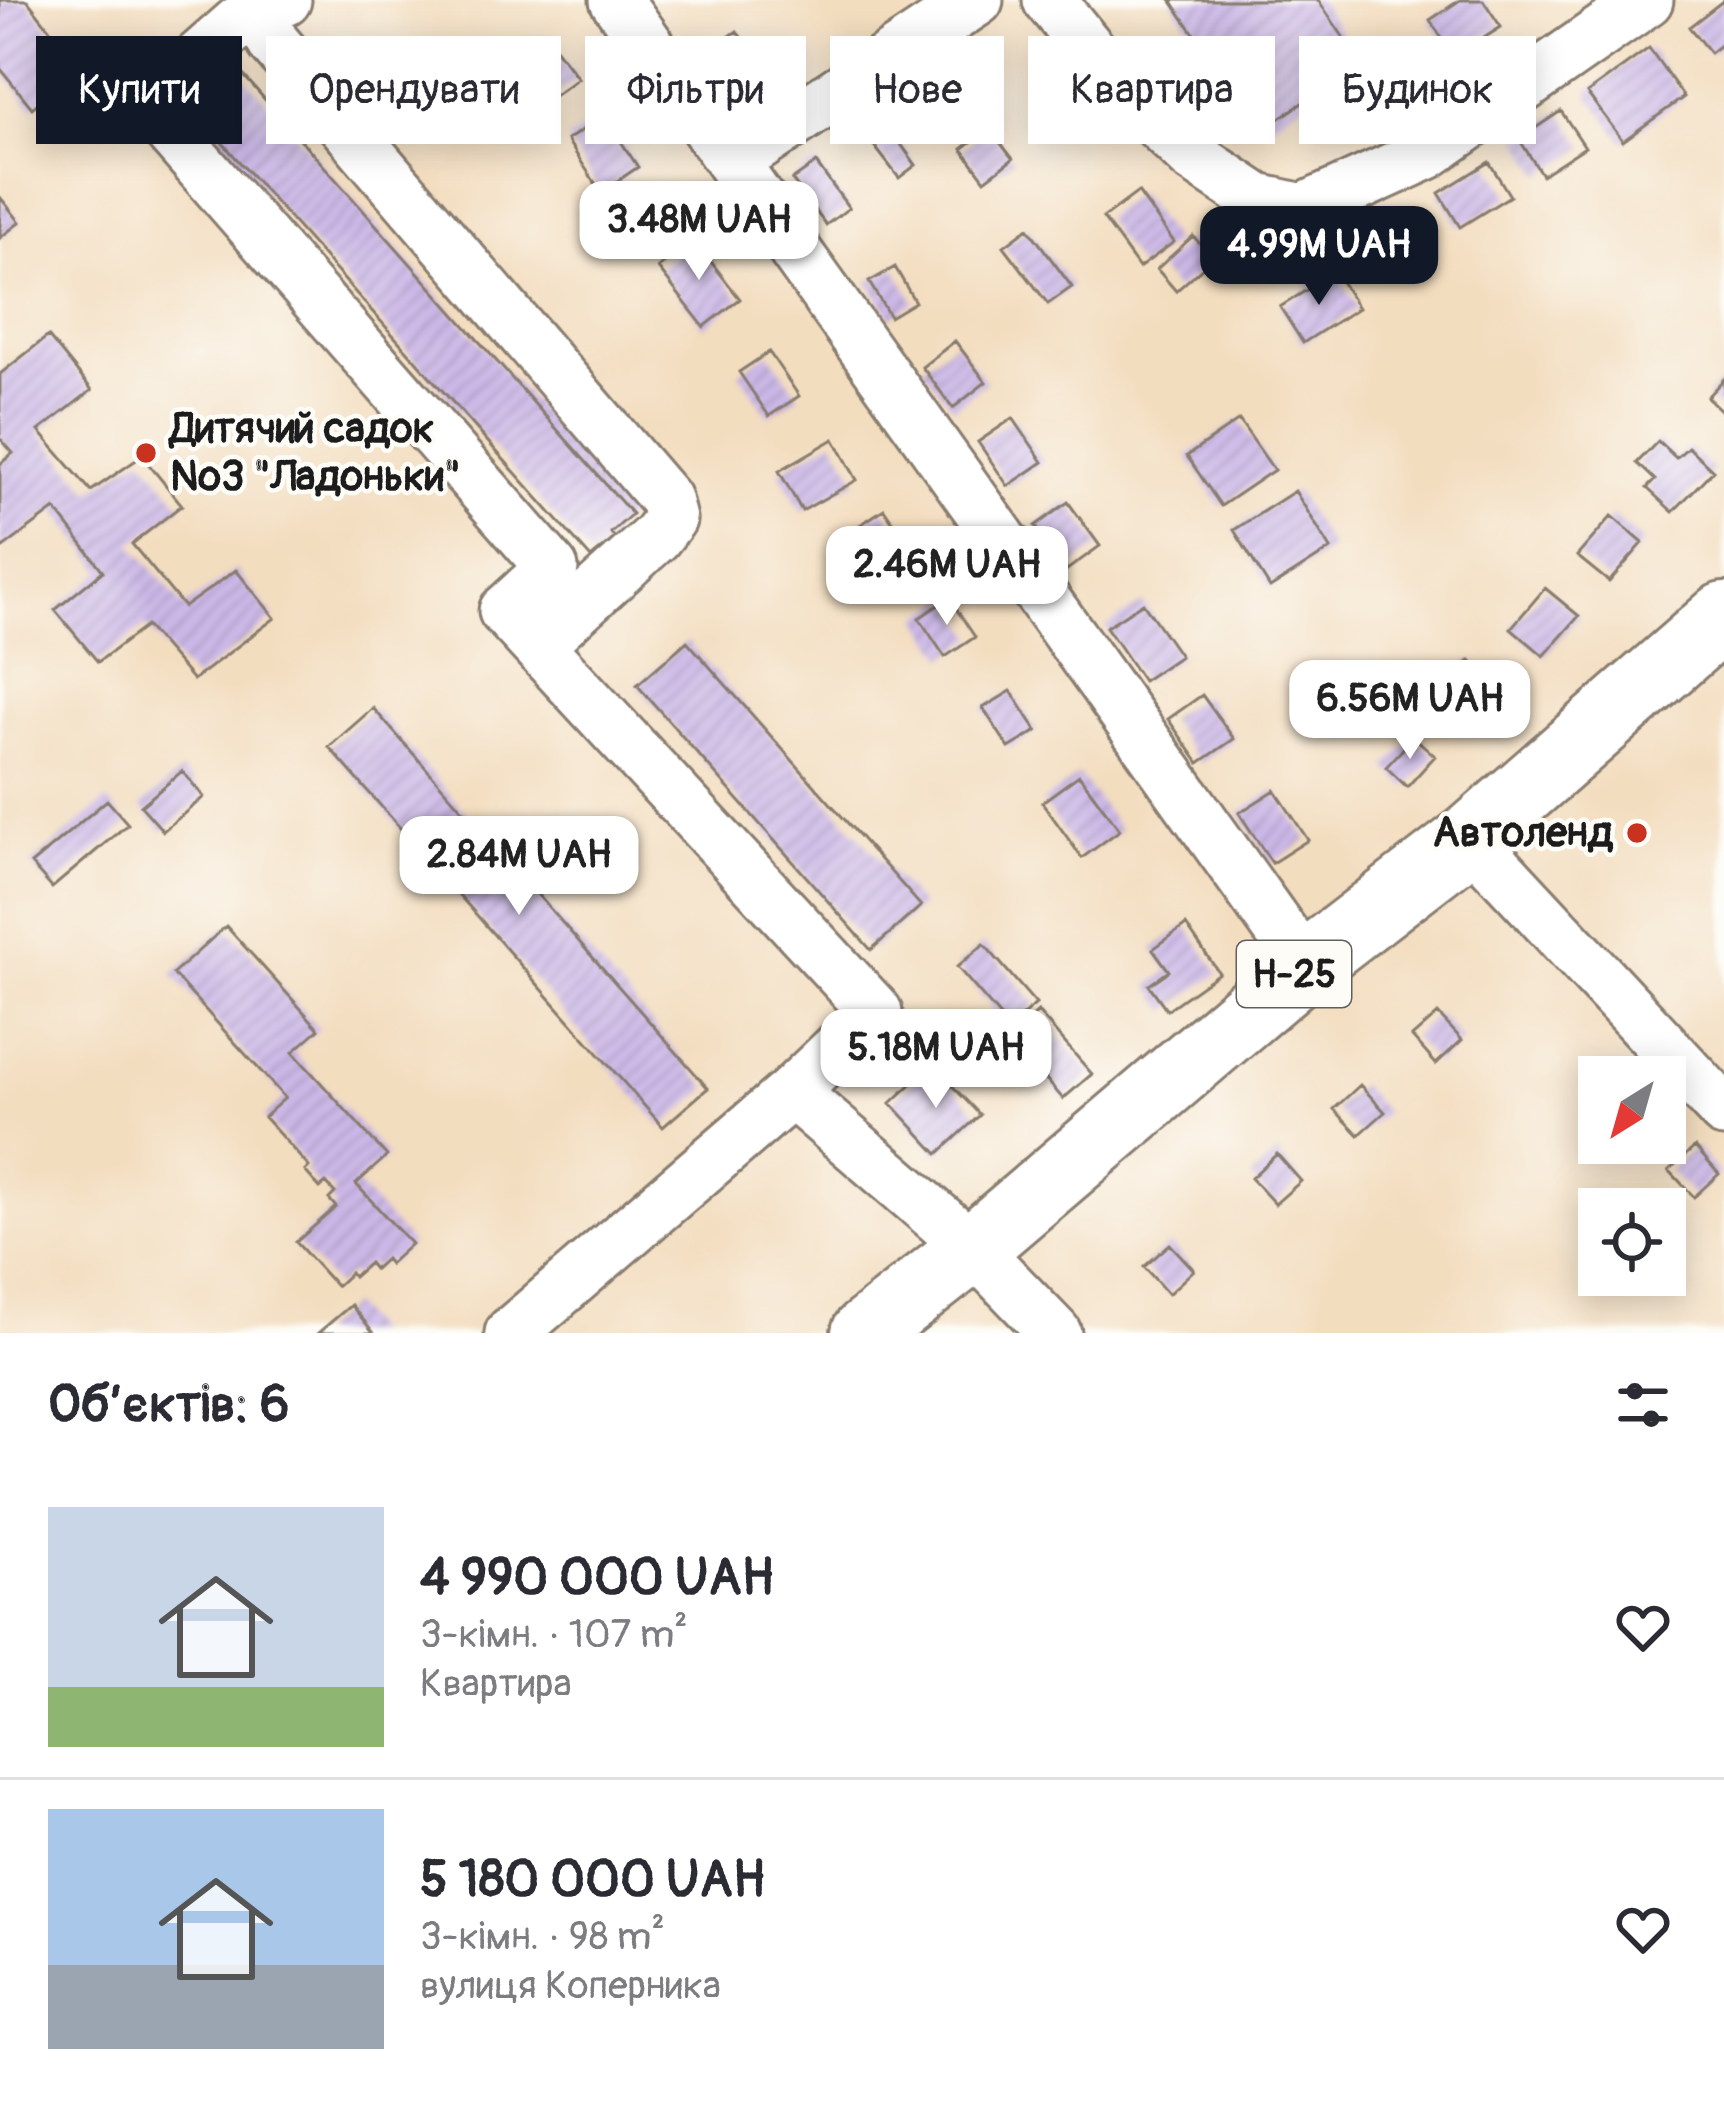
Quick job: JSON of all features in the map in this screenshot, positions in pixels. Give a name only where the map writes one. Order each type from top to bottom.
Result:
[{"type":"main road","name":"Н-25","points":[[865,1333],[973,1248],[1305,965],[1470,838],[1724,616]]},
{"type":"street","points":[[616,0],[1305,965]]},
{"type":"street","points":[[733,162],[977,0]]},
{"type":"street","points":[[1049,0],[1120,87],[1192,156],[1258,200],[1303,210],[1428,153],[1647,0]]},
{"type":"street","points":[[272,4],[203,52],[146,104],[552,568],[505,611],[876,1012],[792,1092],[511,1333]]},
{"type":"street","points":[[272,4],[273,42],[665,499],[670,519],[656,537],[537,645]]},
{"type":"street","points":[[1470,838],[1724,1111]]},
{"type":"street","points":[[792,1092],[973,1248],[1055,1333]]},
{"type":"building","points":[[0,0],[27,0],[55,36],[36,36],[36,105],[32,108],[0,68]]},
{"type":"building","points":[[1171,0],[1318,0],[1343,36],[1299,36],[1299,105],[1275,121],[1275,36],[1196,36]]},
{"type":"building","points":[[1460,0],[1483,0],[1501,27],[1487,36],[1440,36],[1430,20]]},
{"type":"building","points":[[1724,0],[1724,42],[1710,53],[1689,27]]},
{"type":"building","points":[[1649,48],[1684,97],[1623,141],[1587,93]]},
{"type":"building","points":[[561,56],[578,78],[561,91]]},
{"type":"building","points":[[242,74],[266,101],[266,144],[304,144],[632,514],[611,533],[615,538],[591,558],[224,144],[242,144]]},
{"type":"building","points":[[1561,111],[1585,147],[1542,175],[1522,144],[1536,144],[1536,128]]},
{"type":"building","points":[[585,128],[585,144],[623,144],[638,167],[601,192],[567,140]]},
{"type":"building","points":[[873,144],[901,144],[916,165],[899,178]]},
{"type":"building","points":[[968,144],[1001,144],[1013,159],[985,180],[962,149]]},
{"type":"building","points":[[1489,162],[1510,196],[1460,227],[1439,193]]},
{"type":"building","points":[[816,163],[849,208],[826,225],[792,180]]},
{"type":"building","points":[[1138,192],[1174,242],[1139,268],[1103,218]]},
{"type":"building","points":[[0,197],[20,222],[0,238]]},
{"type":"building","points":[[1405,223],[1421,251],[1380,274],[1364,247]]},
{"type":"building","points":[[1028,228],[1072,287],[1048,304],[1004,246]]},
{"type":"building","points":[[1193,236],[1213,258],[1176,291],[1157,269]]},
{"type":"building","points":[[694,240],[740,299],[704,327],[658,268]]},
{"type":"building","points":[[895,267],[915,302],[890,317],[869,282]]},
{"type":"building","points":[[1335,272],[1358,308],[1303,343],[1280,307]]},
{"type":"building","points":[[48,336],[92,390],[39,431],[91,491],[142,456],[182,505],[132,544],[184,607],[236,570],[275,618],[193,680],[146,626],[98,662],[55,610],[103,571],[55,509],[3,548],[0,544],[0,464],[13,453],[0,438],[0,374]]},
{"type":"building","points":[[955,341],[986,382],[953,408],[922,367]]},
{"type":"building","points":[[769,352],[799,396],[769,416],[739,372]]},
{"type":"building","points":[[1724,379],[1724,413],[1707,397]]},
{"type":"building","points":[[1013,418],[1043,462],[1008,486],[978,442]]},
{"type":"building","points":[[1239,420],[1274,470],[1221,506],[1187,456]]},
{"type":"building","points":[[834,439],[857,480],[802,511],[779,471]]},
{"type":"building","points":[[1658,441],[1676,458],[1688,447],[1713,470],[1673,512],[1647,488],[1655,480],[1637,463]]},
{"type":"building","points":[[1295,491],[1331,549],[1270,588],[1234,530]]},
{"type":"building","points":[[1068,502],[1100,546],[1067,570],[1035,526]]},
{"type":"building","points":[[884,509],[912,551],[882,571],[854,529]]},
{"type":"building","points":[[1612,516],[1643,543],[1609,582],[1577,556]]},
{"type":"building","points":[[1545,588],[1579,616],[1544,656],[1511,628]]},
{"type":"building","points":[[949,598],[975,637],[945,657],[919,618]]},
{"type":"building","points":[[1143,603],[1180,656],[1143,681],[1106,627]]},
{"type":"building","points":[[687,641],[921,906],[871,950],[637,685]]},
{"type":"building","points":[[1470,660],[1508,695],[1475,730],[1437,695]]},
{"type":"building","points":[[1011,691],[1037,731],[1009,748],[983,708]]},
{"type":"building","points":[[1202,695],[1234,739],[1199,763],[1168,719]]},
{"type":"building","points":[[373,708],[708,1088],[663,1127],[329,747]]},
{"type":"building","points":[[1414,737],[1435,756],[1407,787],[1386,767]]},
{"type":"building","points":[[182,771],[204,797],[163,831],[141,806]]},
{"type":"building","points":[[1079,775],[1120,830],[1082,858],[1042,802]]},
{"type":"building","points":[[1275,790],[1308,840],[1272,863],[1239,813]]},
{"type":"building","points":[[107,800],[128,824],[52,888],[31,864]]},
{"type":"building","points":[[1186,925],[1219,973],[1167,1010],[1149,985],[1169,971],[1153,949]]},
{"type":"building","points":[[226,926],[319,1029],[293,1052],[387,1156],[356,1184],[411,1244],[389,1264],[385,1259],[374,1269],[369,1263],[336,1286],[296,1242],[336,1207],[329,1199],[335,1193],[326,1183],[320,1188],[305,1171],[309,1167],[264,1117],[285,1098],[173,974]]},
{"type":"building","points":[[984,944],[1036,1004],[1009,1027],[957,967]]},
{"type":"building","points":[[1038,1012],[1092,1074],[1063,1099],[1010,1037]]},
{"type":"building","points":[[1438,1014],[1462,1040],[1436,1064],[1412,1037]]},
{"type":"building","points":[[921,1075],[932,1086],[943,1076],[980,1115],[938,1154],[891,1103]]},
{"type":"building","points":[[1360,1085],[1385,1112],[1359,1135],[1334,1109]]},
{"type":"building","points":[[1695,1147],[1719,1174],[1694,1197],[1669,1170],[1686,1164],[1686,1155]]},
{"type":"building","points":[[1277,1154],[1301,1181],[1275,1204],[1251,1178]]},
{"type":"building","points":[[1170,1244],[1194,1270],[1168,1294],[1144,1267]]},
{"type":"building","points":[[351,1305],[374,1333],[318,1333]]},
{"type":"place","name":"Дитячий садок №3 \"Ладоньки\"","points":[[146,453]]},
{"type":"place","name":"Автоленд","points":[[1637,833]]}]
